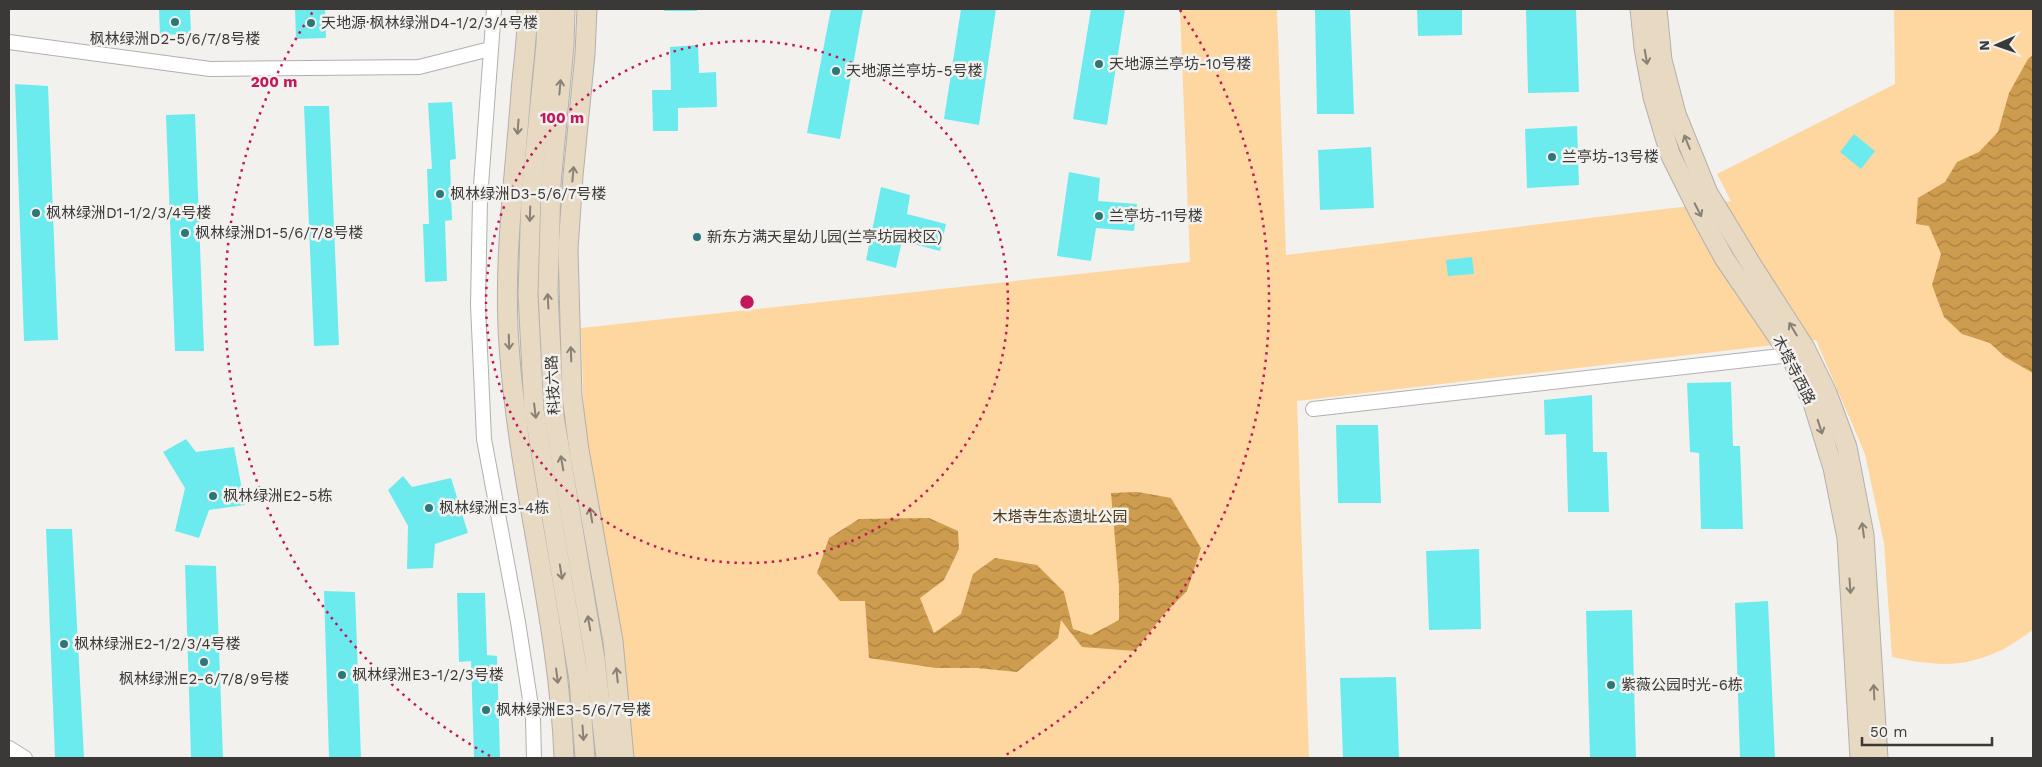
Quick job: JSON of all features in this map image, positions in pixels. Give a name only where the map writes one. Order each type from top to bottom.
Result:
[{"type":"main road","points":[[527,9],[511,220],[509,344],[515,417],[554,650],[563,720],[564,758]]},
{"type":"main road","name":"科技六路","points":[[546,9],[546,44],[531,196],[528,295],[534,410],[579,680],[585,758]]},
{"type":"main road","name":"科技六路","points":[[565,9],[564,46],[551,184],[548,272],[554,416],[595,659],[606,758]]},
{"type":"main road","points":[[587,9],[585,54],[568,249],[572,396],[579,450],[613,641],[624,758]]},
{"type":"main road","name":"木塔寺西路","points":[[1640,9],[1644,48],[1653,97],[1670,154],[1724,258],[1798,352],[1827,393],[1847,447],[1864,535],[1878,758]]},
{"type":"main road","name":"木塔寺西路","points":[[1657,9],[1662,60],[1676,114],[1708,193],[1798,352],[1833,468],[1847,538],[1860,758]]},
{"type":"street","points":[[494,9],[480,199],[478,295],[484,439],[518,622],[533,719],[534,758]]},
{"type":"street","points":[[9,42],[210,69],[418,66],[490,49]]},
{"type":"street","points":[[1313,409],[1798,352]]},
{"type":"street","points":[[9,748],[25,758]]},
{"type":"green space","name":"木塔寺生态遗址公园","points":[[1180,9],[1277,9],[1286,255],[1731,201],[1717,174],[1895,84],[1894,9],[2033,9],[2033,630],[2002,650],[1970,661],[1945,664],[1892,657],[1884,543],[1865,454],[1816,340],[1297,401],[1309,758],[632,758],[584,419],[581,328],[1190,262]]},
{"type":"water","points":[[2033,55],[2033,373],[2005,357],[1990,343],[1962,334],[1944,317],[1932,285],[1941,254],[1929,226],[1916,224],[1918,198],[1945,182],[1957,162],[1979,152],[1998,132],[2009,93],[2028,59]]},
{"type":"water","points":[[1138,492],[1171,498],[1201,548],[1187,591],[1163,615],[1135,651],[1082,647],[1061,620],[1058,638],[1017,672],[977,668],[936,668],[869,658],[865,601],[840,601],[817,573],[829,538],[859,519],[929,518],[958,531],[959,549],[944,580],[920,598],[934,633],[961,614],[973,574],[995,558],[1037,565],[1064,592],[1073,629],[1091,635],[1119,620],[1119,586],[1111,493]]},
{"type":"building","name":"枫林绿洲D2-5/6/7/8号楼","points":[[159,9],[190,9],[191,34],[160,35]]},
{"type":"building","name":"天地源·枫林绿洲D4-1/2/3/4号楼","points":[[295,9],[325,9],[326,38],[296,39]]},
{"type":"building","points":[[664,9],[697,9],[697,11],[664,11]]},
{"type":"building","name":"天地源兰亭坊-5号楼","points":[[831,9],[863,9],[840,139],[807,133]]},
{"type":"building","points":[[961,9],[996,9],[979,125],[944,119]]},
{"type":"building","name":"天地源兰亭坊-10号楼","points":[[1091,9],[1125,9],[1107,125],[1073,119]]},
{"type":"building","points":[[1315,9],[1350,9],[1354,114],[1317,114]]},
{"type":"building","points":[[1417,9],[1462,9],[1462,35],[1418,36]]},
{"type":"building","points":[[1526,9],[1576,9],[1579,92],[1528,93]]},
{"type":"building","points":[[698,45],[699,73],[716,72],[717,107],[678,108],[678,131],[653,131],[652,90],[671,90],[670,47]]},
{"type":"building","name":"枫林绿洲D1-1/2/3/4号楼","points":[[15,84],[48,86],[58,340],[24,341]]},
{"type":"building","name":"枫林绿洲D3-5/6/7号楼","points":[[452,102],[456,159],[450,160],[452,220],[445,221],[447,281],[425,282],[423,224],[429,224],[427,169],[432,169],[428,103]]},
{"type":"building","points":[[304,106],[329,106],[339,345],[314,346]]},
{"type":"building","name":"枫林绿洲D1-5/6/7/8号楼","points":[[195,114],[204,351],[175,351],[166,115]]},
{"type":"building","name":"兰亭坊-13号楼","points":[[1577,126],[1579,185],[1527,188],[1525,129]]},
{"type":"building","points":[[1854,134],[1875,151],[1861,169],[1840,152]]},
{"type":"building","points":[[1371,147],[1374,208],[1320,210],[1318,150]]},
{"type":"building","name":"兰亭坊-11号楼","points":[[1069,172],[1100,178],[1098,201],[1137,204],[1134,231],[1096,228],[1091,261],[1057,256]]},
{"type":"building","points":[[881,187],[910,195],[907,214],[946,224],[940,251],[902,241],[896,268],[866,260]]},
{"type":"building","points":[[1472,257],[1474,274],[1448,276],[1446,260]]},
{"type":"building","points":[[1731,382],[1733,446],[1740,446],[1743,529],[1701,529],[1699,453],[1690,452],[1687,383]]},
{"type":"building","points":[[1592,395],[1593,452],[1607,452],[1609,512],[1568,512],[1566,434],[1545,435],[1544,400]]},
{"type":"building","points":[[1336,425],[1378,425],[1381,503],[1338,503]]},
{"type":"building","name":"枫林绿洲E2-5栋","points":[[186,439],[196,452],[234,447],[245,505],[209,510],[199,538],[175,531],[185,488],[163,452]]},
{"type":"building","name":"枫林绿洲E3-4栋","points":[[403,476],[412,487],[451,478],[468,533],[435,544],[433,568],[407,569],[408,526],[388,490]]},
{"type":"building","name":"枫林绿洲E2-1/2/3/4号楼","points":[[46,529],[72,529],[84,758],[55,758]]},
{"type":"building","points":[[1479,549],[1481,629],[1429,630],[1426,551]]},
{"type":"building","name":"枫林绿洲E2-6/7/8/9号楼","points":[[185,565],[216,566],[223,758],[191,758]]},
{"type":"building","name":"枫林绿洲E3-1/2/3号楼","points":[[324,591],[355,592],[361,758],[329,758]]},
{"type":"building","name":"枫林绿洲E3-5/6/7号楼","points":[[457,593],[485,593],[487,655],[497,656],[500,758],[474,758],[471,661],[459,662]]},
{"type":"building","points":[[1768,601],[1775,758],[1740,758],[1735,603]]},
{"type":"building","name":"紫薇公园时光-6栋","points":[[1632,610],[1636,758],[1590,758],[1586,611]]},
{"type":"building","points":[[1396,677],[1399,758],[1343,758],[1340,678]]},
{"type":"place","name":"枫林绿洲D2-5/6/7/8号楼","points":[[175,22]]},
{"type":"place","name":"天地源·枫林绿洲D4-1/2/3/4号楼","points":[[311,23]]},
{"type":"place","name":"天地源兰亭坊-10号楼","points":[[1099,64]]},
{"type":"place","name":"天地源兰亭坊-5号楼","points":[[836,71]]},
{"type":"place","name":"兰亭坊-13号楼","points":[[1552,157]]},
{"type":"place","name":"枫林绿洲D3-5/6/7号楼","points":[[440,194]]},
{"type":"place","name":"枫林绿洲D1-1/2/3/4号楼","points":[[36,213]]},
{"type":"place","name":"兰亭坊-11号楼","points":[[1099,216]]},
{"type":"place","name":"枫林绿洲D1-5/6/7/8号楼","points":[[185,233]]},
{"type":"place","name":"新东方满天星幼儿园(兰亭坊园校区)","points":[[697,237]]},
{"type":"place","name":"枫林绿洲E2-5栋","points":[[213,496]]},
{"type":"place","name":"枫林绿洲E3-4栋","points":[[429,508]]},
{"type":"place","name":"枫林绿洲E2-1/2/3/4号楼","points":[[64,644]]},
{"type":"place","name":"枫林绿洲E2-6/7/8/9号楼","points":[[204,662]]},
{"type":"place","name":"枫林绿洲E3-1/2/3号楼","points":[[342,675]]},
{"type":"place","name":"紫薇公园时光-6栋","points":[[1611,685]]},
{"type":"place","name":"枫林绿洲E3-5/6/7号楼","points":[[486,710]]}]
